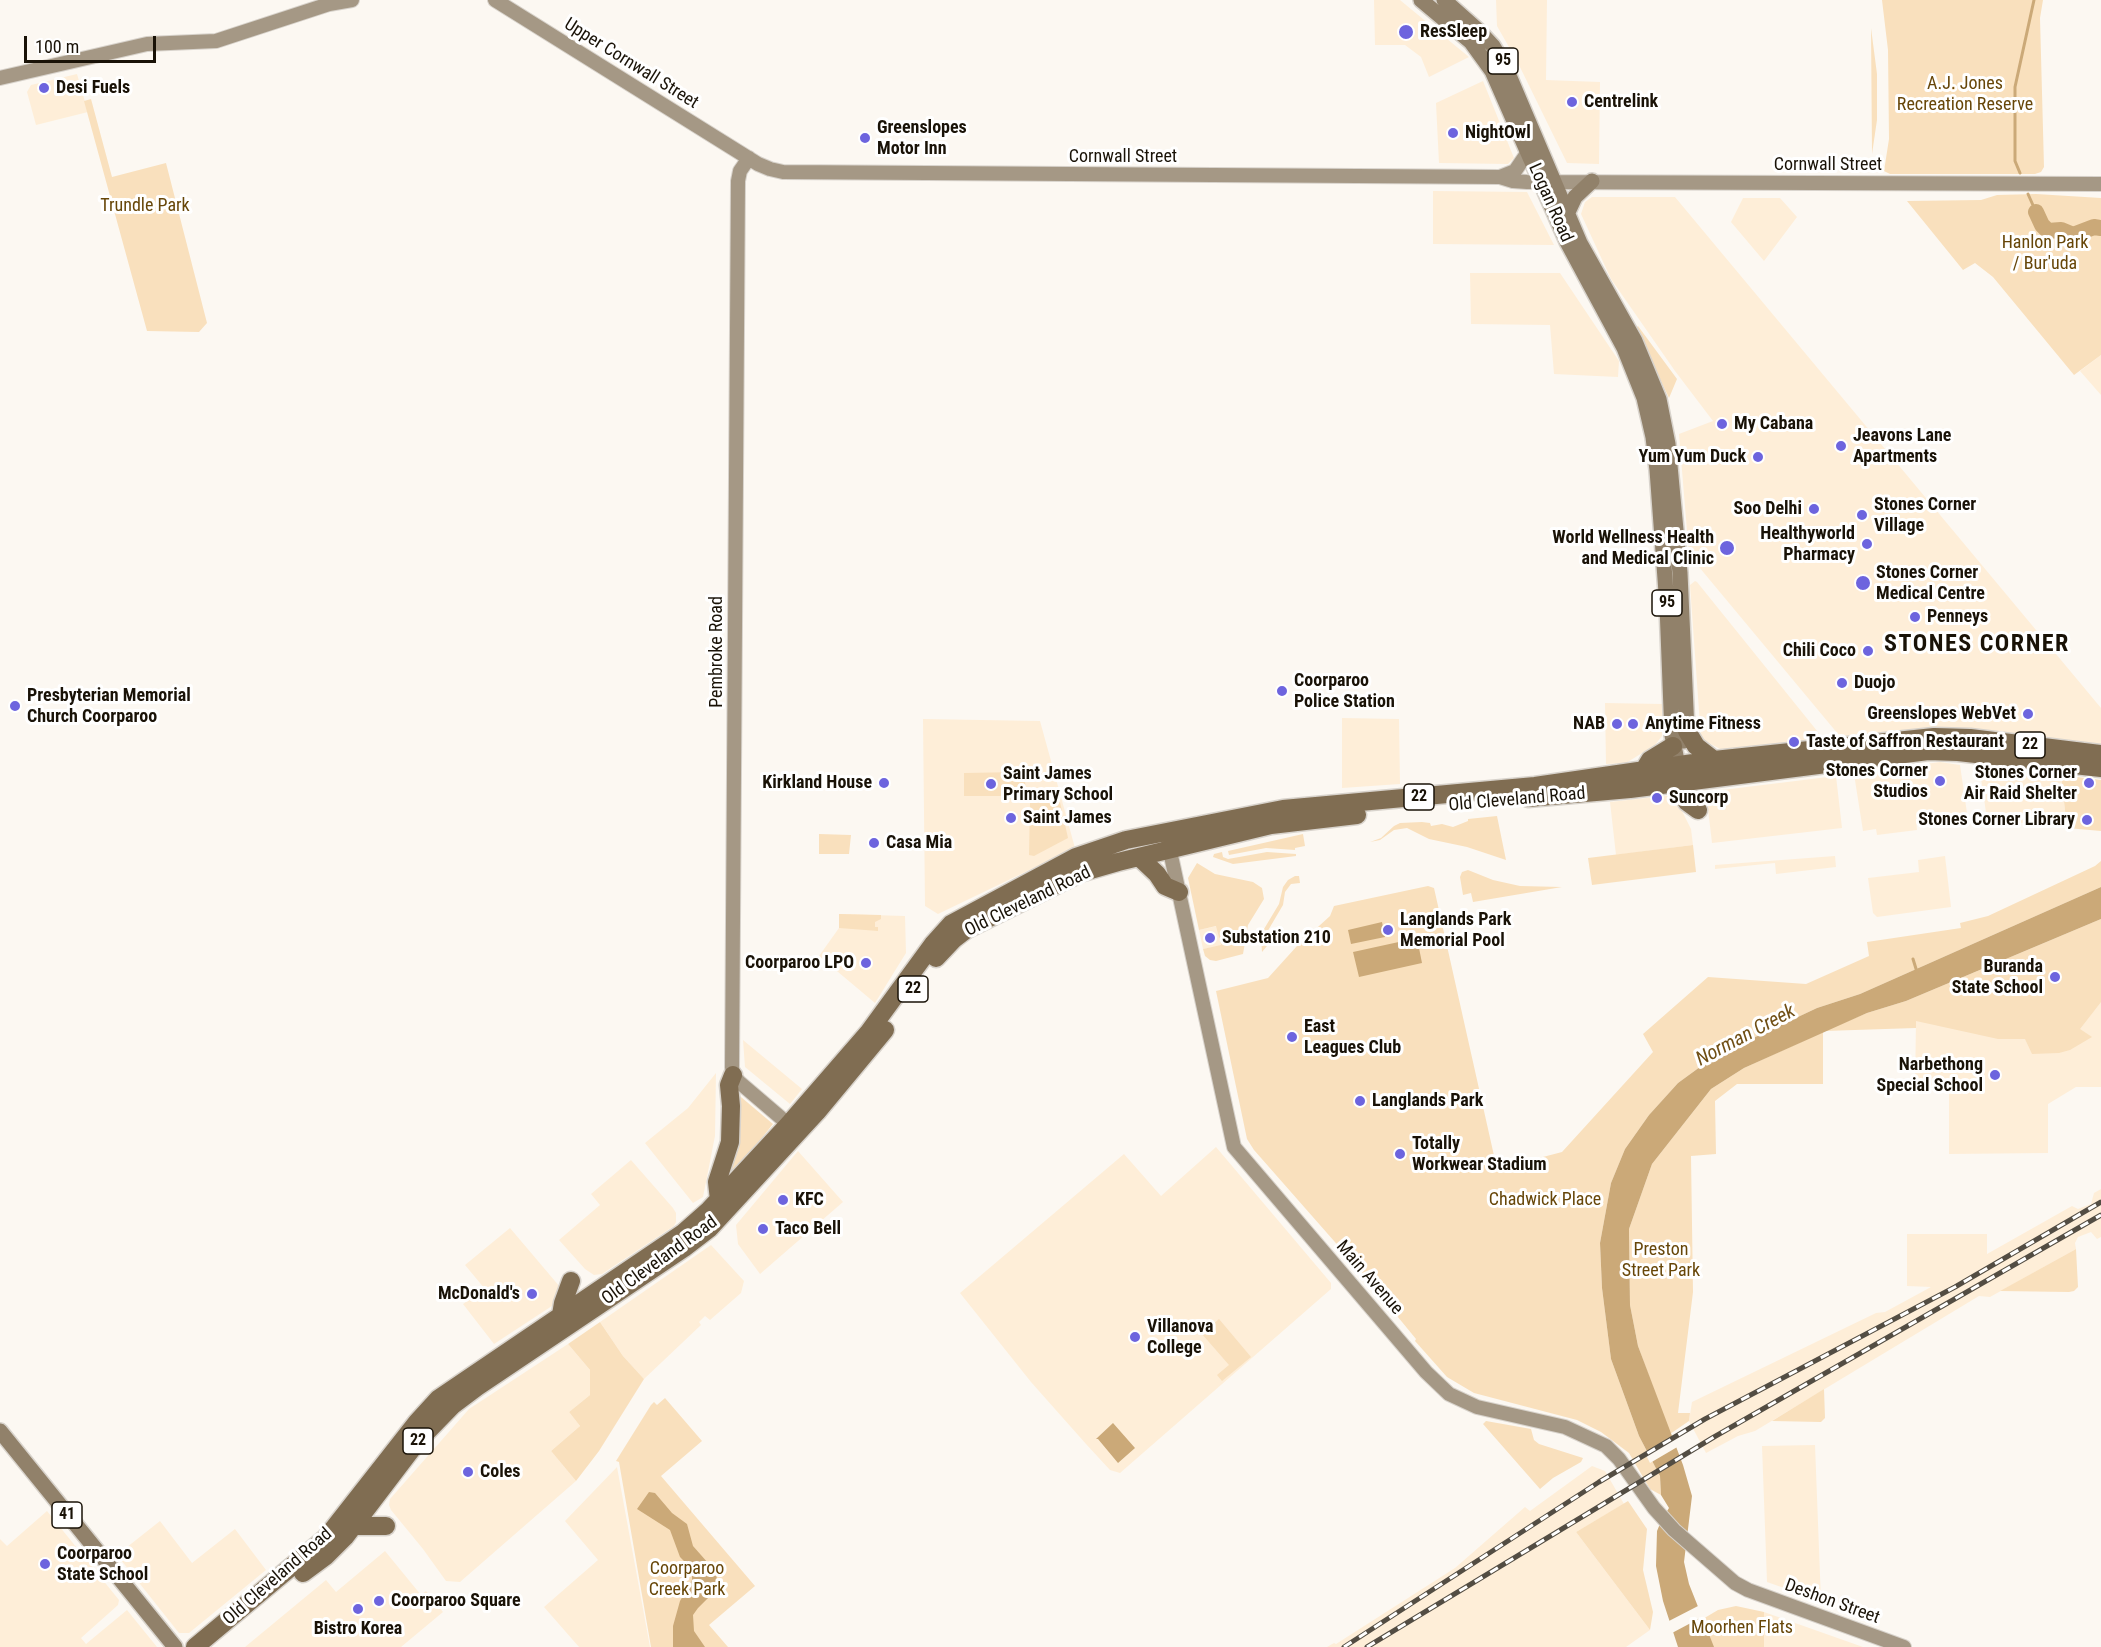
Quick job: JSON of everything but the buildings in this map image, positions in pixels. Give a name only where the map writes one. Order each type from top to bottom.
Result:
[{"type":"highway","points":[[1687,731],[1699,749],[1714,760]]},
{"type":"highway","name":"Old Cleveland Road","points":[[211,1647],[326,1556],[355,1526],[418,1440],[453,1405],[697,1239],[728,1211],[878,1020],[933,944],[951,924],[1090,850],[1166,831],[1303,807],[1535,786],[1644,770],[1683,774],[1714,760],[1934,737],[1959,737],[2101,754]]},
{"type":"highway","points":[[1644,770],[1650,760],[1673,746]]},
{"type":"highway","name":"Old Cleveland Road","points":[[195,1647],[326,1538],[417,1422],[438,1399],[683,1233],[719,1200],[863,1058],[929,966],[954,939],[983,921],[1080,873],[1254,829],[1305,820],[1683,774],[1928,751],[2101,768]]},
{"type":"highway","points":[[1683,774],[1687,802],[1698,810]]},
{"type":"highway","points":[[1139,857],[1157,874],[1165,886],[1179,892]]},
{"type":"highway","points":[[719,1200],[717,1182],[730,1142],[729,1085],[733,1075]]},
{"type":"highway","points":[[561,1315],[571,1281]]},
{"type":"highway","points":[[355,1526],[386,1526]]},
{"type":"main road","name":"Logan Road","points":[[1421,0],[1465,36],[1482,55],[1497,80],[1528,152],[1568,212],[1588,258],[1635,341],[1659,399],[1658,424]]},
{"type":"main road","name":"Logan Road","points":[[1444,0],[1479,31],[1500,56],[1548,181],[1574,258],[1631,362],[1658,424]]},
{"type":"main road","points":[[1568,212],[1575,196],[1592,181]]},
{"type":"main road","name":"95","points":[[1658,424],[1670,461],[1680,573],[1687,731],[1683,742],[1683,774]]},
{"type":"main road","name":"95","points":[[1658,424],[1658,470],[1673,746],[1683,774]]},
{"type":"main road","name":"41","points":[[0,1431],[175,1647]]},
{"type":"street","points":[[0,78],[143,45],[216,40],[332,2],[352,0]]},
{"type":"street","name":"Upper Cornwall Street","points":[[495,0],[749,158]]},
{"type":"street","points":[[1500,177],[1515,171],[1528,152]]},
{"type":"street","name":"Cornwall Street","points":[[749,158],[770,170],[791,172],[1500,177]]},
{"type":"street","name":"Pembroke Road","points":[[733,1075],[738,181],[739,174],[749,158]]},
{"type":"street","points":[[1500,177],[1513,182],[1548,181]]},
{"type":"street","name":"Cornwall Street","points":[[1548,181],[2101,184]]},
{"type":"street","name":"Main Avenue","points":[[1166,831],[1231,1139],[1238,1154],[1441,1388],[1454,1397],[1477,1407],[1565,1427],[1606,1446],[1619,1459],[1660,1517],[1735,1582],[1748,1590]]},
{"type":"street","points":[[733,1075],[750,1093],[793,1128]]},
{"type":"street","name":"Deshon Street","points":[[1748,1590],[1904,1647]]},
{"type":"shaded area","points":[[1374,0],[1400,0],[1469,57],[1429,77],[1421,57],[1405,45],[1375,45]]},
{"type":"shaded area","points":[[1496,0],[1547,0],[1546,80],[1600,82],[1599,164],[1567,163],[1517,61],[1497,26]]},
{"type":"shaded area","points":[[77,74],[88,112],[36,125],[27,92],[31,85]]},
{"type":"shaded area","points":[[1483,81],[1514,158],[1508,164],[1439,163],[1436,103]]},
{"type":"shaded area","points":[[1433,191],[1527,192],[1554,245],[1433,244]]},
{"type":"shaded area","points":[[1592,197],[1675,197],[2101,708],[2101,747],[1843,740],[1689,555],[1679,434],[1713,421],[1611,279],[1581,214],[1585,202]]},
{"type":"shaded area","points":[[1743,198],[1780,198],[1797,217],[1764,261],[1731,222]]},
{"type":"shaded area","points":[[1470,273],[1560,273],[1619,361],[1618,377],[1554,374],[1550,325],[1471,324]]},
{"type":"shaded area","points":[[2101,355],[2101,395],[2080,371]]},
{"type":"shaded area","points":[[1695,581],[1826,742],[1728,753],[1701,739],[1690,585]]},
{"type":"shaded area","points":[[1605,703],[1663,704],[1662,736],[1655,745],[1626,763],[1606,764]]},
{"type":"shaded area","points":[[1342,718],[1399,719],[1400,784],[1342,788]]},
{"type":"shaded area","name":"Saint James Primary School","points":[[923,719],[1040,721],[1075,848],[938,914],[925,906]]},
{"type":"shaded area","points":[[1940,762],[1960,765],[1967,813],[1916,819],[1917,830],[1877,835],[1876,829],[1863,831],[1854,774]]},
{"type":"shaded area","points":[[1979,765],[2061,775],[2067,828],[1987,819]]},
{"type":"shaded area","points":[[1836,776],[1842,828],[1712,843],[1706,792]]},
{"type":"shaded area","points":[[1674,795],[1691,829],[1693,845],[1616,855],[1610,802]]},
{"type":"shaded area","points":[[1835,856],[1836,867],[1776,874],[1775,863],[1715,869],[1715,865]]},
{"type":"shaded area","points":[[1945,856],[1951,907],[1877,917],[1873,913],[1868,878],[1919,872],[1918,860]]},
{"type":"shaded area","name":"Norman Creek","points":[[2101,887],[2101,919],[1906,1001],[1867,1013],[1744,1068],[1711,1089],[1652,1164],[1629,1229],[1630,1305],[1638,1346],[1683,1465],[1692,1496],[1684,1562],[1689,1584],[1714,1647],[1678,1647],[1663,1601],[1656,1566],[1657,1531],[1669,1508],[1661,1495],[1660,1476],[1639,1436],[1611,1359],[1602,1288],[1600,1243],[1611,1183],[1625,1149],[1649,1115],[1678,1083],[1715,1056],[1817,1008],[1860,994]]},
{"type":"shaded area","points":[[839,914],[905,916],[906,953],[875,1003],[819,956],[839,928]]},
{"type":"shaded area","points":[[1382,922],[1385,937],[1351,944],[1348,930]]},
{"type":"shaded area","points":[[1217,926],[1221,946],[1203,949],[1199,930]]},
{"type":"shaded area","points":[[2101,935],[2101,1087],[2076,1087],[2048,1104],[2048,1153],[1949,1154],[1949,1088],[1915,1088],[1916,1020]]},
{"type":"shaded area","points":[[1417,938],[1422,963],[1359,977],[1353,952]]},
{"type":"shaded area","points":[[743,1040],[802,1089],[790,1104],[745,1067]]},
{"type":"shaded area","points":[[716,1073],[715,1136],[703,1197],[693,1203],[645,1143],[688,1108]]},
{"type":"shaded area","name":"Villanova College","points":[[1216,1147],[1331,1283],[1331,1289],[1120,1473],[1110,1470],[1031,1382],[960,1293],[1124,1154],[1161,1196]]},
{"type":"shaded area","points":[[798,1151],[843,1202],[760,1274],[738,1244],[736,1225]]},
{"type":"shaded area","points":[[631,1160],[673,1208],[676,1213],[676,1222],[674,1226],[602,1274],[594,1275],[585,1269],[559,1240],[600,1205],[591,1194]]},
{"type":"shaded area","points":[[2101,1189],[2101,1237],[2097,1239],[2091,1232],[2078,1237],[2075,1243],[2076,1249],[1990,1297],[1979,1296],[1755,1431],[1738,1436],[1706,1453],[1689,1421],[1692,1402],[1876,1313],[1885,1312],[1931,1287],[1907,1286],[1907,1234],[1987,1234],[1987,1254],[2072,1206],[2078,1209],[2091,1204],[2094,1193]]},
{"type":"shaded area","points":[[510,1228],[560,1287],[558,1302],[494,1344],[463,1304],[485,1289],[465,1265]]},
{"type":"shaded area","points":[[711,1245],[744,1281],[741,1293],[710,1320],[705,1316],[699,1322],[701,1325],[644,1379],[623,1356],[600,1322]]},
{"type":"shaded area","points":[[568,1344],[590,1370],[590,1395],[569,1412],[580,1426],[551,1451],[576,1481],[460,1582],[446,1581],[391,1510],[390,1499],[469,1409]]},
{"type":"shaded area","points":[[1113,1423],[1135,1448],[1118,1463],[1096,1439]]},
{"type":"shaded area","points":[[1815,1445],[1821,1601],[1767,1582],[1762,1446]]},
{"type":"shaded area","points":[[1592,1466],[1605,1471],[1624,1504],[1576,1532],[1650,1630],[1626,1647],[1327,1647],[1336,1644],[1455,1568],[1525,1507],[1530,1511]]},
{"type":"shaded area","points":[[617,1467],[650,1647],[579,1647],[544,1607],[598,1560],[565,1521]]},
{"type":"shaded area","points":[[649,1492],[655,1493],[672,1513],[687,1524],[693,1546],[716,1572],[717,1580],[713,1593],[693,1615],[694,1631],[705,1647],[673,1647],[673,1626],[680,1601],[692,1580],[692,1573],[690,1567],[680,1557],[670,1530],[637,1509]]},
{"type":"shaded area","name":"Coorparoo State School","points":[[47,1511],[119,1600],[118,1605],[81,1638],[86,1644],[127,1610],[157,1647],[0,1647],[0,1539],[7,1546]]},
{"type":"shaded area","points":[[160,1521],[192,1563],[235,1529],[266,1570],[189,1633],[179,1633],[117,1555]]},
{"type":"shaded area","name":"Coorparoo Square","points":[[385,1551],[421,1595],[426,1591],[443,1612],[401,1647],[245,1647],[326,1580],[336,1592]]},
{"type":"shaded area","points":[[1764,1612],[1863,1647],[1764,1647]]},
{"type":"green space","name":"A.J. Jones Recreation Reserve","points":[[1882,0],[2043,0],[2040,18],[2044,167],[2041,172],[2035,174],[1890,174],[1884,171],[1889,139],[1888,50]]},
{"type":"green space","points":[[1871,28],[1877,74],[1877,120],[1872,154]]},
{"type":"green space","name":"Trundle Park","points":[[91,99],[112,177],[166,163],[207,323],[199,332],[147,331],[84,101]]},
{"type":"green space","name":"Hanlon Park / Bur'uda","points":[[2036,194],[2101,198],[2101,355],[2074,375],[1993,277],[1975,263],[1963,270],[1907,201],[1981,200],[1997,195]]},
{"type":"green space","points":[[1638,326],[1677,379],[1669,398],[1636,328]]},
{"type":"green space","points":[[1019,772],[1019,781],[1025,781],[1026,796],[964,796],[964,773]]},
{"type":"green space","points":[[2061,775],[2101,780],[2101,831],[2067,828]]},
{"type":"green space","points":[[1060,802],[1068,838],[1034,856],[1029,855],[1030,803]]},
{"type":"green space","points":[[1497,816],[1506,860],[1467,847],[1429,839],[1407,828],[1394,830],[1380,840],[1370,842],[1381,838],[1400,823],[1422,822],[1430,823],[1431,826],[1442,824],[1453,827],[1468,819]]},
{"type":"green space","points":[[819,834],[851,835],[849,854],[819,854]]},
{"type":"green space","points":[[1303,834],[1305,846],[1295,848],[1295,850],[1266,848],[1229,855],[1228,851]]},
{"type":"green space","points":[[1693,845],[1696,872],[1592,885],[1588,858]]},
{"type":"green space","points":[[1222,852],[1223,857],[1228,859],[1267,852],[1296,854],[1296,856],[1233,864],[1213,857],[1214,854]]},
{"type":"green space","name":"Chadwick Place","points":[[2101,861],[2101,887],[1860,994],[1817,1008],[1715,1056],[1678,1083],[1649,1115],[1625,1149],[1611,1183],[1600,1243],[1602,1288],[1611,1359],[1639,1436],[1660,1476],[1661,1495],[1650,1489],[1629,1453],[1601,1432],[1577,1420],[1474,1393],[1447,1377],[1247,1139],[1216,991],[1268,978],[1297,946],[1330,916],[1334,906],[1428,886],[1434,888],[1497,1169],[1562,1152],[1653,1052],[1643,1034],[1708,977],[1806,984],[1869,956],[1867,942],[1961,928],[1960,923],[1988,916],[2095,866]]},
{"type":"green space","points":[[1197,863],[1215,874],[1253,882],[1262,888],[1264,899],[1248,925],[1243,954],[1216,961],[1205,956],[1203,949],[1221,945],[1216,926],[1199,930],[1188,878]]},
{"type":"green space","points":[[1468,870],[1493,880],[1520,886],[1562,887],[1473,902],[1471,893],[1463,895],[1460,877],[1462,872]]},
{"type":"green space","points":[[1295,876],[1299,876],[1300,883],[1291,884],[1285,892],[1283,905],[1263,939],[1263,943],[1267,946],[1262,952],[1261,938],[1264,929],[1279,904],[1283,887]]},
{"type":"green space","points":[[839,914],[881,915],[881,919],[875,922],[878,931],[839,928]]},
{"type":"green space","name":"Buranda State School","points":[[2101,919],[2101,1002],[2080,1029],[2092,1037],[2070,1050],[2059,1053],[2032,1054],[2025,1039],[1998,1039],[1916,1021],[1916,1028],[1824,1031],[1867,1013],[1906,1001]]},
{"type":"green space","name":"Preston Street Park","points":[[1823,1032],[1823,1084],[1737,1084],[1715,1101],[1716,1154],[1691,1156],[1693,1292],[1678,1413],[1690,1413],[1689,1421],[1670,1434],[1638,1346],[1630,1305],[1629,1229],[1652,1164],[1711,1089],[1744,1068]]},
{"type":"green space","points":[[735,1092],[773,1124],[729,1179],[721,1179]]},
{"type":"green space","points":[[2076,1249],[2078,1287],[2074,1291],[2000,1291]]},
{"type":"green space","points":[[1219,1319],[1251,1357],[1222,1381],[1217,1375],[1229,1365],[1202,1334]]},
{"type":"green space","points":[[600,1322],[623,1356],[644,1379],[599,1451],[576,1481],[551,1451],[580,1426],[569,1412],[590,1395],[590,1370],[568,1344]]},
{"type":"green space","points":[[1824,1389],[1825,1418],[1821,1422],[1772,1421]]},
{"type":"green space","name":"Coorparoo Creek Park","points":[[665,1398],[702,1441],[661,1476],[755,1586],[709,1625],[728,1647],[651,1647],[619,1462],[616,1461],[651,1405],[654,1402],[657,1405]]},
{"type":"green space","points":[[1486,1421],[1531,1429],[1534,1440],[1539,1444],[1583,1458],[1581,1462],[1553,1478],[1540,1489],[1483,1424]]},
{"type":"green space","points":[[1628,1501],[1647,1529],[1643,1570],[1653,1612],[1650,1630],[1576,1532]]},
{"type":"green space","name":"Moorhen Flats","points":[[1736,1606],[1764,1612],[1764,1647],[1700,1647],[1696,1623],[1718,1610]]},
{"type":"pier","points":[[1674,1435],[1679,1446],[1650,1463],[1645,1453]]},
{"type":"pier","points":[[1700,1605],[1704,1616],[1672,1633],[1667,1622]]},
{"type":"waterway","name":"Norman Creek","points":[[2020,173],[2015,161],[2015,87],[2034,0]]},
{"type":"waterway","name":"Norman Creek","points":[[2028,194],[2036,212]]},
{"type":"waterway","name":"Norman Creek","points":[[2036,212],[2042,225],[2048,231],[2061,230],[2073,235],[2094,227],[2101,228]]},
{"type":"waterway","points":[[1913,959],[1917,972]]},
{"type":"railway","points":[[1344,1647],[1599,1482],[1705,1419],[1955,1287],[2101,1202]]},
{"type":"railway","points":[[1367,1647],[1714,1437],[2101,1215]]},
{"type":"place","name":"ResSleep","points":[[1406,32]]},
{"type":"place","name":"Desi Fuels","points":[[44,88]]},
{"type":"place","name":"Centrelink","points":[[1572,102]]},
{"type":"place","name":"NightOwl","points":[[1453,133]]},
{"type":"place","name":"Greenslopes Motor Inn","points":[[865,138]]},
{"type":"place","name":"My Cabana","points":[[1722,424]]},
{"type":"place","name":"Jeavons Lane Apartments","points":[[1841,446]]},
{"type":"place","name":"Yum Yum Duck","points":[[1758,457]]},
{"type":"place","name":"Soo Delhi","points":[[1814,509]]},
{"type":"place","name":"Stones Corner Village","points":[[1862,515]]},
{"type":"place","name":"Healthyworld Pharmacy","points":[[1867,544]]},
{"type":"place","name":"World Wellness Health and Medical Clinic","points":[[1727,548]]},
{"type":"place","name":"Stones Corner Medical Centre","points":[[1863,583]]},
{"type":"place","name":"Penneys","points":[[1915,617]]},
{"type":"place","name":"Chili Coco","points":[[1868,651]]},
{"type":"place","name":"Duojo","points":[[1842,683]]},
{"type":"place","name":"Coorparoo Police Station","points":[[1282,691]]},
{"type":"place","name":"Presbyterian Memorial Church Coorparoo","points":[[15,706]]},
{"type":"place","name":"Greenslopes WebVet","points":[[2028,714]]},
{"type":"place","name":"NAB","points":[[1617,724]]},
{"type":"place","name":"Anytime Fitness","points":[[1633,724]]},
{"type":"place","name":"Taste of Saffron Restaurant","points":[[1794,742]]},
{"type":"place","name":"Stones Corner Studios","points":[[1940,781]]},
{"type":"place","name":"Kirkland House","points":[[884,783]]},
{"type":"place","name":"Stones Corner Air Raid Shelter","points":[[2089,783]]},
{"type":"place","name":"Saint James Primary School","points":[[991,784]]},
{"type":"place","name":"Suncorp","points":[[1657,798]]},
{"type":"place","name":"Saint James","points":[[1011,818]]},
{"type":"place","name":"Stones Corner Library","points":[[2087,820]]},
{"type":"place","name":"Casa Mia","points":[[874,843]]},
{"type":"place","name":"Langlands Park Memorial Pool","points":[[1388,930]]},
{"type":"place","name":"Substation 210","points":[[1210,938]]},
{"type":"place","name":"Coorparoo LPO","points":[[866,963]]},
{"type":"place","name":"Buranda State School","points":[[2055,977]]},
{"type":"place","name":"East Leagues Club","points":[[1292,1037]]},
{"type":"place","name":"Narbethong Special School","points":[[1995,1075]]},
{"type":"place","name":"Langlands Park","points":[[1360,1101]]},
{"type":"place","name":"Totally Workwear Stadium","points":[[1400,1154]]},
{"type":"place","name":"KFC","points":[[783,1200]]},
{"type":"place","name":"Taco Bell","points":[[763,1229]]},
{"type":"place","name":"McDonald's","points":[[532,1294]]},
{"type":"place","name":"Villanova College","points":[[1135,1337]]},
{"type":"place","name":"Coles","points":[[468,1472]]},
{"type":"place","name":"Coorparoo State School","points":[[45,1564]]},
{"type":"place","name":"Coorparoo Square","points":[[379,1601]]},
{"type":"place","name":"Bistro Korea","points":[[358,1609]]},
{"type":"district","name":"STONES CORNER","points":[[1977,645]]}]
